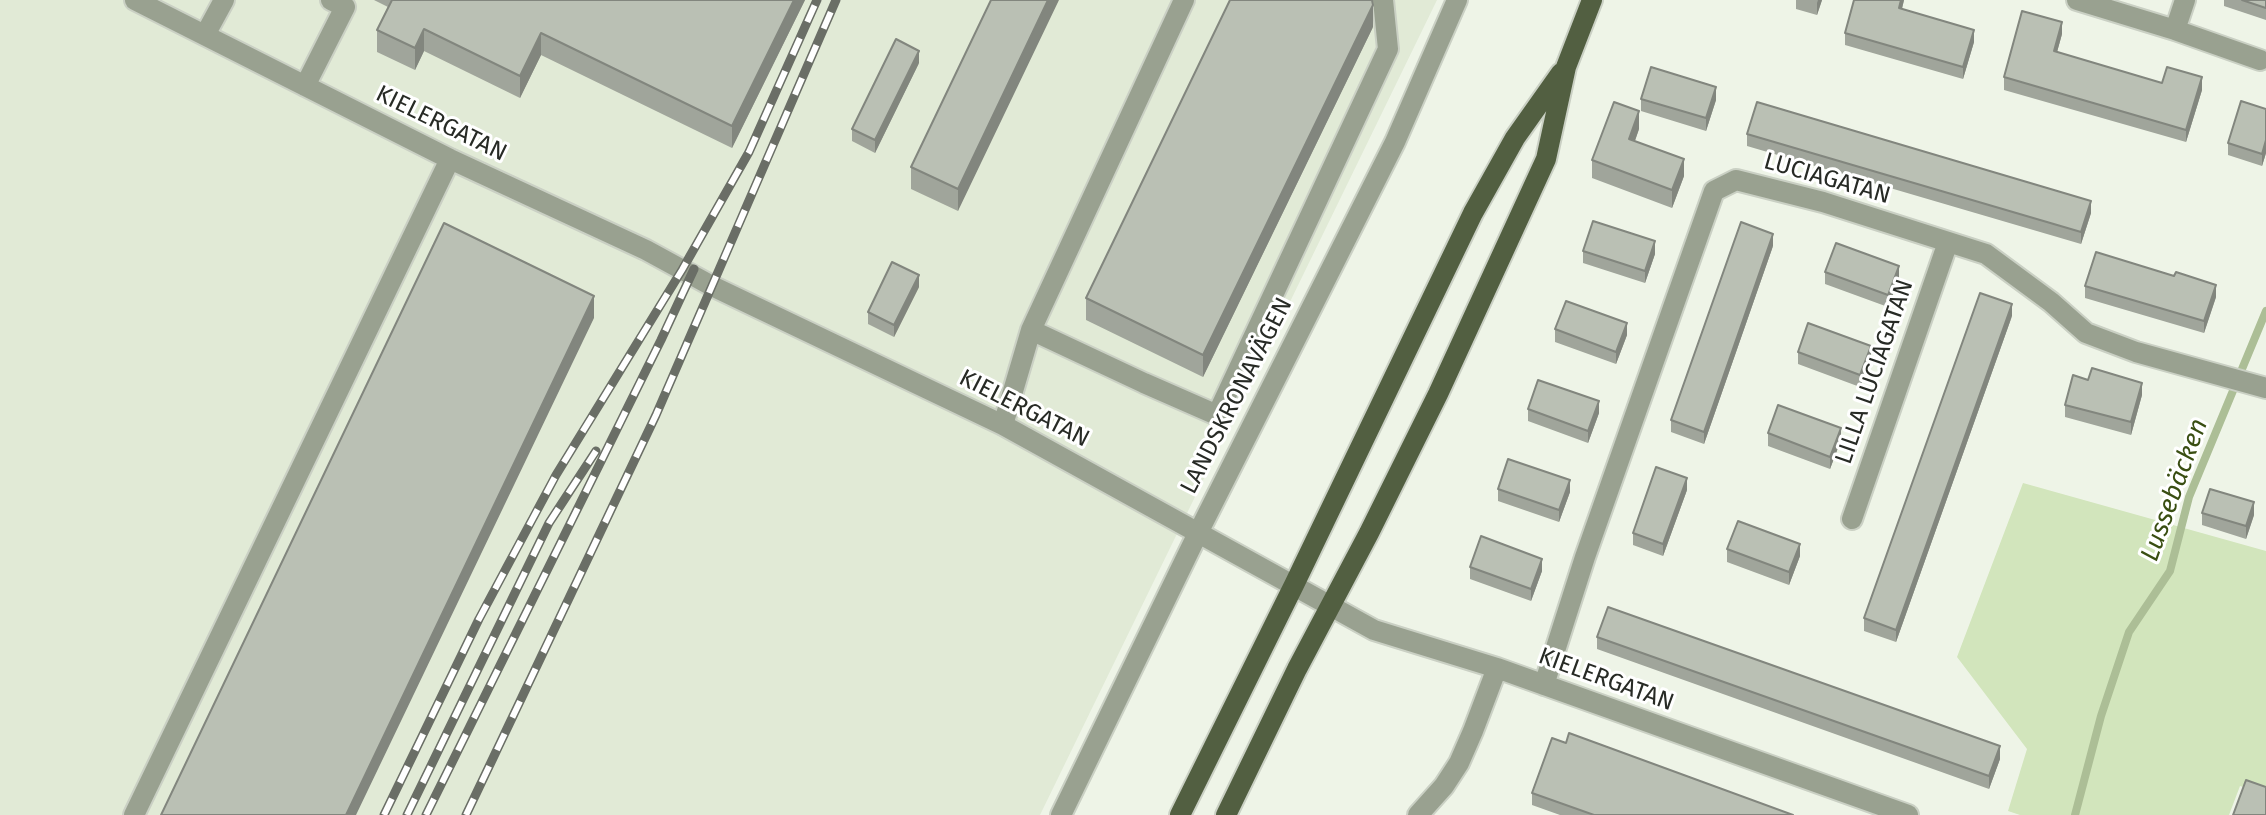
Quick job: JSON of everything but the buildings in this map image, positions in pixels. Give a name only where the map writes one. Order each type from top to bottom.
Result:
[{"type":"main road","points":[[1226,815],[1438,394],[1546,159],[1566,67],[1592,0]]},
{"type":"main road","points":[[1180,815],[1473,213],[1515,138],[1566,67]]},
{"type":"street","name":"KIELERGATAN","points":[[135,0],[450,159],[646,250],[712,286],[1003,425],[1374,630],[1497,668],[1908,815]]},
{"type":"street","points":[[205,35],[224,0]]},
{"type":"street","points":[[305,86],[345,7],[331,0]]},
{"type":"street","points":[[1003,425],[1031,330],[1184,0]]},
{"type":"street","points":[[1031,330],[1217,415],[1388,49],[1383,0]]},
{"type":"street","name":"LANDSKRONAVÄGEN","points":[[1061,815],[1198,533],[1395,142],[1457,0]]},
{"type":"street","points":[[2077,0],[2260,60]]},
{"type":"street","points":[[2175,30],[2185,0]]},
{"type":"street","points":[[134,815],[450,159]]},
{"type":"street","name":"LUCIAGATAN","points":[[1544,685],[1585,557],[1714,191],[1736,180],[1823,202],[1986,254],[2051,302],[2086,333],[2136,352],[2259,386]]},
{"type":"street","name":"LILLA LUCIAGATAN","points":[[1852,519],[1948,242]]},
{"type":"street","points":[[1418,815],[1444,786],[1459,763],[1497,668]]},
{"type":"shaded area","points":[[0,0],[1437,0],[1040,815],[0,815]]},
{"type":"green space","points":[[2023,483],[2266,551],[2266,794],[2240,786],[2229,815],[2020,815],[2008,811],[2027,749],[1957,657]]},
{"type":"waterway","name":"Lussebäcken","points":[[2075,815],[2101,716],[2129,632],[2170,571],[2189,497],[2266,311]]},
{"type":"railway","points":[[384,815],[479,619],[556,475],[682,270],[749,152],[817,0]]},
{"type":"railway","points":[[466,815],[656,415],[836,0]]},
{"type":"railway","points":[[426,815],[694,269]]},
{"type":"railway","points":[[407,815],[549,523],[596,451]]}]
